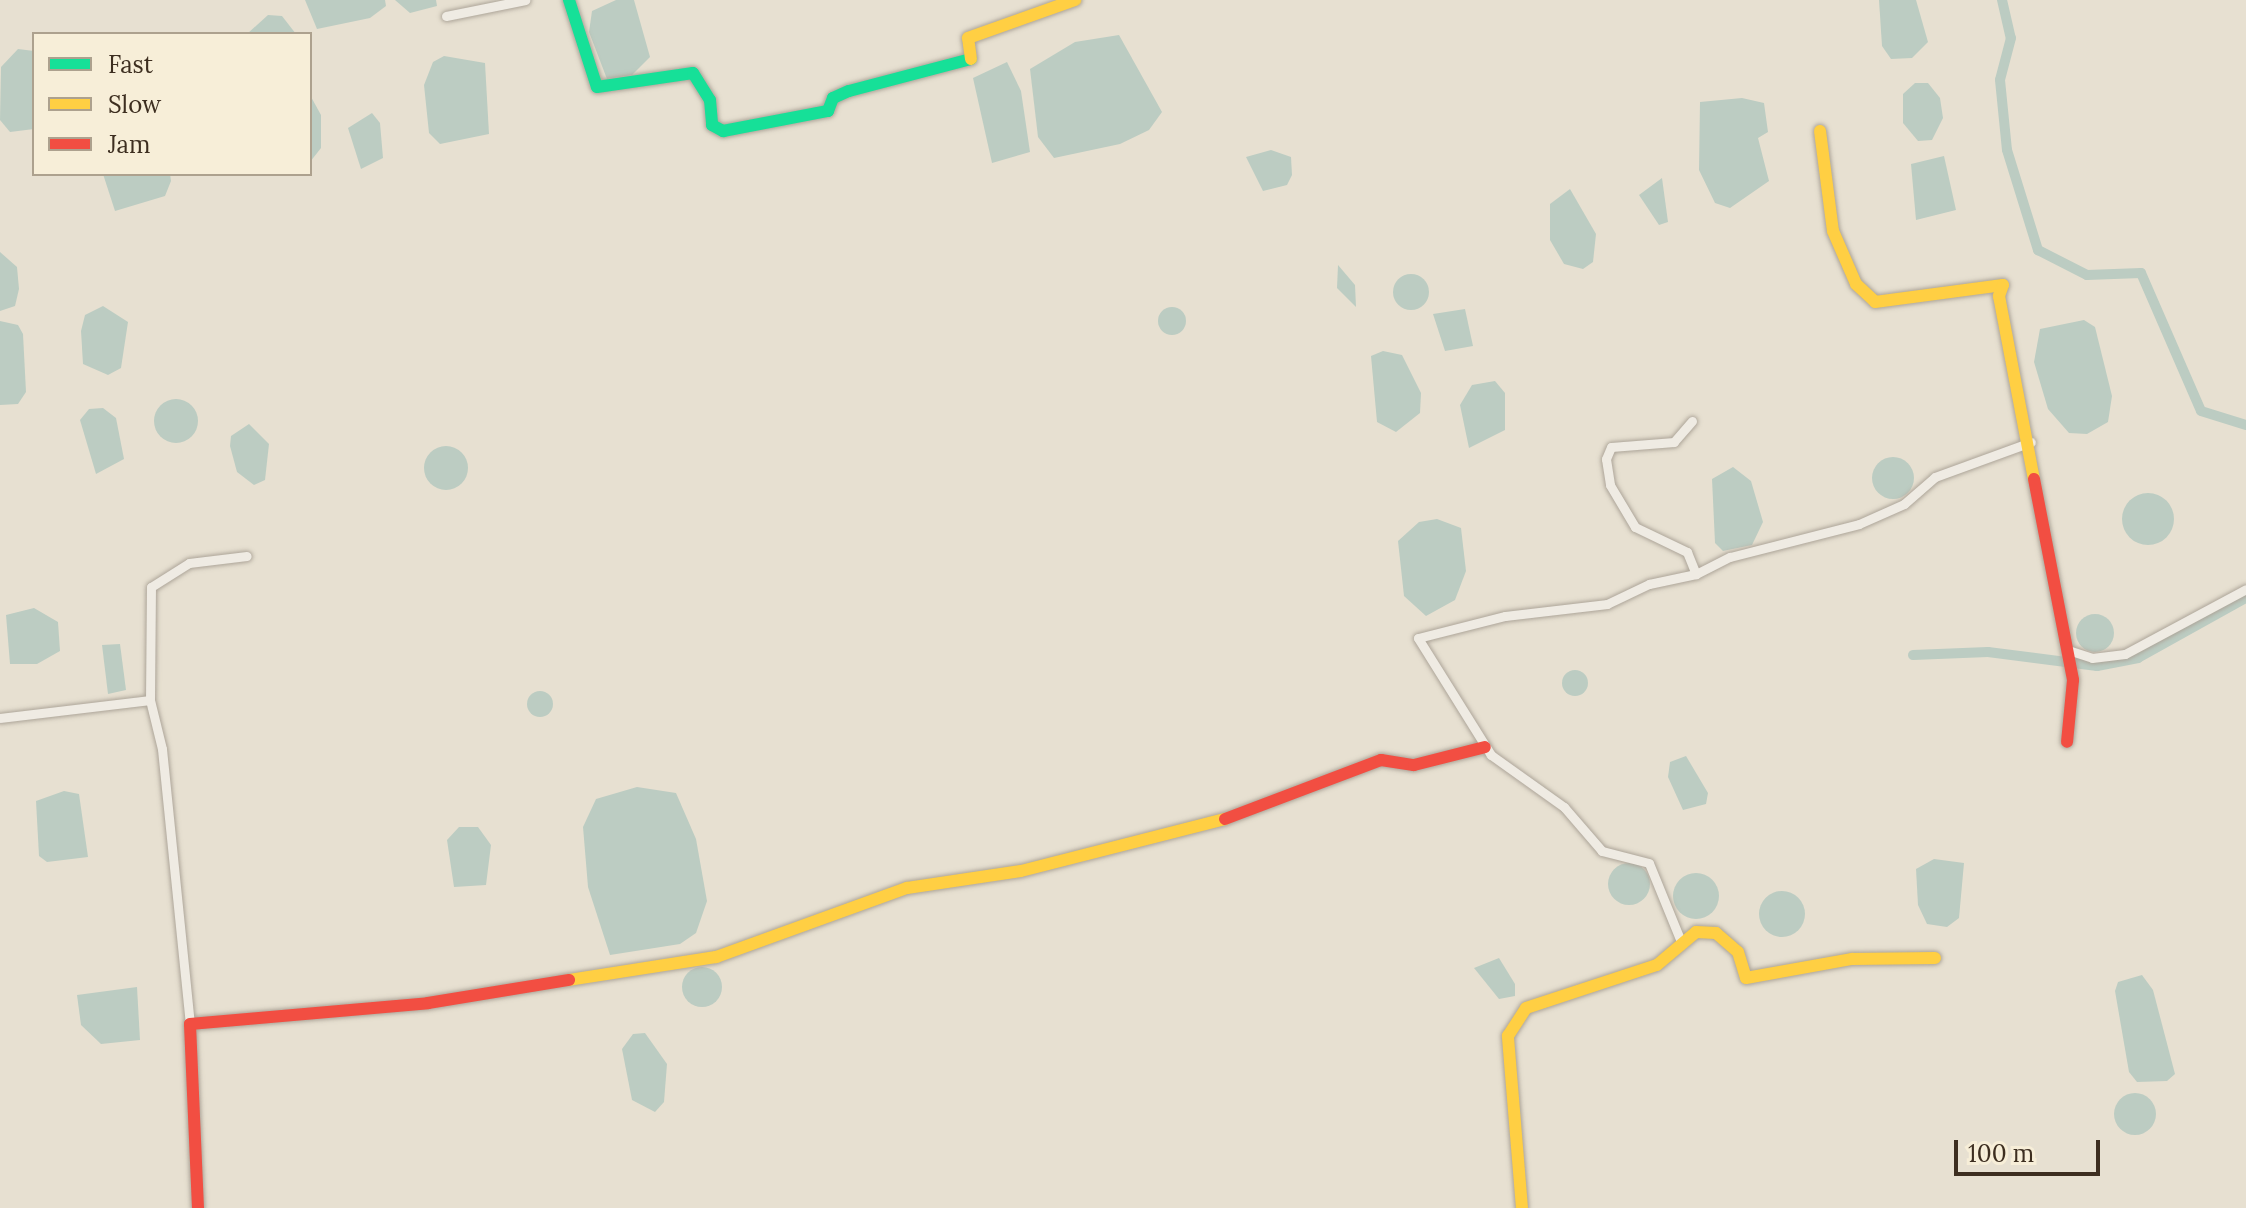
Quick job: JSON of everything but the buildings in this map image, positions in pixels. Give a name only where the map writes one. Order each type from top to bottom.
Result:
[{"type":"street","points":[[446,16],[525,0]]},
{"type":"street","points":[[569,0],[597,87],[693,73],[710,100],[712,125],[723,131],[828,111],[833,98],[849,91],[972,63],[968,38],[1075,0]]},
{"type":"street","points":[[1820,131],[1833,231],[1856,284],[1875,302],[2003,285],[1999,296],[2031,442],[2073,680],[2067,742]]},
{"type":"street","points":[[1692,421],[1674,442],[1611,447],[1606,459],[1610,485],[1635,527],[1687,552],[1696,574]]},
{"type":"street","points":[[1682,944],[1649,863],[1602,851],[1564,807],[1516,778],[1485,747],[1418,638],[1505,616],[1607,604],[1696,574],[1730,557],[1859,524],[1904,504],[1935,477],[2031,442]]},
{"type":"street","points":[[198,1208],[190,1024],[150,700],[151,587],[189,563],[247,556]]},
{"type":"street","points":[[2068,650],[2092,658],[2125,654],[2246,589]]},
{"type":"street","points":[[0,718],[150,700]]},
{"type":"street","points":[[190,1024],[428,1003],[716,957],[907,888],[1021,871],[1210,825],[1381,760],[1414,765],[1485,747]]},
{"type":"street","points":[[1522,1208],[1508,1036],[1515,1019],[1526,1008],[1657,965],[1696,932],[1716,933],[1738,952],[1746,978],[1852,959],[1935,958]]},
{"type":"shaded area","points":[[305,0],[385,0],[386,6],[370,18],[317,29]]},
{"type":"shaded area","points":[[395,0],[436,0],[437,6],[410,13]]},
{"type":"shaded area","points":[[616,0],[634,0],[650,57],[632,75],[607,79],[589,32],[592,11]]},
{"type":"shaded area","points":[[1879,0],[1916,0],[1928,42],[1912,58],[1891,59],[1882,46]]},
{"type":"shaded area","points":[[268,15],[282,16],[294,32],[249,32]]},
{"type":"shaded area","points":[[1119,35],[1162,112],[1149,130],[1120,144],[1054,158],[1038,137],[1030,69],[1075,42]]},
{"type":"shaded area","points":[[18,49],[32,51],[32,129],[10,132],[0,120],[1,67]]},
{"type":"shaded area","points":[[444,56],[485,63],[489,134],[440,144],[429,133],[424,85],[433,62]]},
{"type":"shaded area","points":[[1007,62],[1021,91],[1030,152],[992,163],[973,78]]},
{"type":"shaded area","points":[[1915,83],[1928,83],[1940,98],[1943,118],[1932,140],[1918,141],[1903,123],[1903,94]]},
{"type":"shaded area","points":[[1742,98],[1764,103],[1768,132],[1758,138],[1769,181],[1730,208],[1715,203],[1699,170],[1700,102]]},
{"type":"shaded area","points":[[312,99],[321,115],[321,148],[312,159]]},
{"type":"shaded area","points":[[372,113],[380,123],[383,158],[361,169],[348,128]]},
{"type":"shaded area","points":[[1271,150],[1291,157],[1292,175],[1287,185],[1263,191],[1246,157]]},
{"type":"shaded area","points":[[1944,156],[1956,210],[1916,220],[1911,164]]},
{"type":"shaded area","points":[[104,176],[170,176],[165,196],[115,211]]},
{"type":"shaded area","points":[[1662,178],[1668,222],[1659,225],[1639,195]]},
{"type":"shaded area","points":[[1570,189],[1596,234],[1593,262],[1583,269],[1564,264],[1550,240],[1550,204]]},
{"type":"shaded area","points":[[0,252],[17,267],[19,289],[15,306],[0,311]]},
{"type":"shaded area","points":[[1338,265],[1355,285],[1356,307],[1337,288]]},
{"type":"shaded area","points":[[1411,274],[1423,280],[1429,292],[1423,304],[1411,310],[1399,304],[1393,292],[1399,280]]},
{"type":"shaded area","points":[[103,306],[128,322],[121,368],[108,375],[83,364],[81,331],[85,315]]},
{"type":"shaded area","points":[[1172,307],[1182,311],[1186,321],[1182,331],[1172,335],[1162,331],[1158,321],[1162,311]]},
{"type":"shaded area","points":[[1465,309],[1473,346],[1445,351],[1433,314]]},
{"type":"shaded area","points":[[2084,320],[2095,327],[2112,396],[2108,422],[2087,434],[2069,433],[2048,409],[2034,362],[2040,329]]},
{"type":"shaded area","points":[[0,321],[18,325],[23,334],[26,392],[18,404],[0,405]]},
{"type":"shaded area","points":[[1383,351],[1402,355],[1421,393],[1420,413],[1396,432],[1377,422],[1371,356]]},
{"type":"shaded area","points":[[1495,381],[1505,393],[1505,430],[1469,448],[1460,405],[1472,385]]},
{"type":"shaded area","points":[[176,399],[192,405],[198,421],[192,437],[176,443],[160,437],[154,421],[160,405]]},
{"type":"shaded area","points":[[103,408],[116,418],[124,459],[96,474],[80,420],[89,409]]},
{"type":"shaded area","points":[[249,424],[269,444],[265,480],[254,485],[237,472],[230,446],[231,436]]},
{"type":"shaded area","points":[[446,446],[461,453],[468,468],[461,483],[446,490],[431,483],[424,468],[431,453]]},
{"type":"shaded area","points":[[1893,457],[1908,463],[1914,478],[1908,493],[1893,499],[1878,493],[1872,478],[1878,463]]},
{"type":"shaded area","points":[[1733,467],[1751,481],[1763,522],[1752,545],[1723,551],[1715,543],[1712,479]]},
{"type":"shaded area","points":[[2148,493],[2167,500],[2174,519],[2167,538],[2148,545],[2129,538],[2122,519],[2129,500]]},
{"type":"shaded area","points":[[1437,519],[1461,528],[1466,571],[1455,600],[1426,616],[1404,596],[1398,541],[1419,522]]},
{"type":"shaded area","points":[[34,608],[58,622],[60,651],[37,664],[10,664],[6,615]]},
{"type":"shaded area","points":[[2095,614],[2109,619],[2114,633],[2109,647],[2095,652],[2081,647],[2076,633],[2081,619]]},
{"type":"shaded area","points":[[120,644],[126,690],[108,694],[102,645]]},
{"type":"shaded area","points":[[1575,670],[1584,674],[1588,683],[1584,692],[1575,696],[1566,692],[1562,683],[1566,674]]},
{"type":"shaded area","points":[[540,691],[549,695],[553,704],[549,713],[540,717],[531,713],[527,704],[531,695]]},
{"type":"shaded area","points":[[1686,756],[1708,793],[1706,804],[1683,810],[1668,777],[1670,762]]},
{"type":"shaded area","points":[[637,787],[676,793],[696,839],[707,901],[696,933],[680,944],[610,955],[588,887],[583,827],[596,799]]},
{"type":"shaded area","points":[[64,791],[79,794],[88,857],[47,862],[39,856],[36,801]]},
{"type":"shaded area","points":[[459,827],[478,827],[491,845],[486,885],[454,887],[447,840]]},
{"type":"shaded area","points":[[1934,859],[1964,863],[1959,918],[1947,927],[1927,924],[1918,905],[1916,869]]},
{"type":"shaded area","points":[[1629,863],[1644,869],[1650,884],[1644,899],[1629,905],[1614,899],[1608,884],[1614,869]]},
{"type":"shaded area","points":[[1696,873],[1712,880],[1719,896],[1712,912],[1696,919],[1680,912],[1673,896],[1680,880]]},
{"type":"shaded area","points":[[1782,891],[1798,898],[1805,914],[1798,930],[1782,937],[1766,930],[1759,914],[1766,898]]},
{"type":"shaded area","points":[[1499,958],[1515,984],[1515,996],[1499,999],[1474,968]]},
{"type":"shaded area","points":[[702,967],[716,973],[722,987],[716,1001],[702,1007],[688,1001],[682,987],[688,973]]},
{"type":"shaded area","points":[[2142,975],[2153,990],[2175,1074],[2167,1081],[2137,1082],[2129,1072],[2115,991],[2118,982]]},
{"type":"shaded area","points":[[137,987],[140,1040],[101,1044],[81,1025],[77,995]]},
{"type":"shaded area","points":[[645,1033],[667,1064],[664,1102],[655,1112],[632,1100],[622,1049],[633,1034]]},
{"type":"shaded area","points":[[2135,1093],[2150,1099],[2156,1114],[2150,1129],[2135,1135],[2120,1129],[2114,1114],[2120,1099]]},
{"type":"waterway","points":[[2002,0],[2011,38],[2000,80],[2007,150],[2038,250],[2087,275],[2141,273],[2201,411],[2246,425]]},
{"type":"waterway","points":[[1913,655],[1988,652],[2097,666],[2138,658],[2246,598]]},
{"type":"traffic: fast","points":[[569,0],[597,87],[693,73],[710,100],[712,125],[723,131],[828,111],[833,98],[849,91],[971,59]]},
{"type":"traffic: slow","points":[[971,59],[968,38],[1075,0]]},
{"type":"traffic: slow","points":[[1820,131],[1833,231],[1856,284],[1875,302],[2003,285],[1999,296],[2034,479]]},
{"type":"traffic: slow","points":[[569,980],[716,957],[907,888],[1021,871],[1225,819]]},
{"type":"traffic: slow","points":[[1522,1208],[1508,1036],[1526,1008],[1657,965],[1696,932],[1716,933],[1738,952],[1746,978],[1852,959],[1935,958]]},
{"type":"traffic: jam","points":[[2034,479],[2073,680],[2067,742]]},
{"type":"traffic: jam","points":[[1225,819],[1381,760],[1414,765],[1485,747]]},
{"type":"traffic: jam","points":[[198,1208],[190,1024],[428,1003],[569,980]]}]
